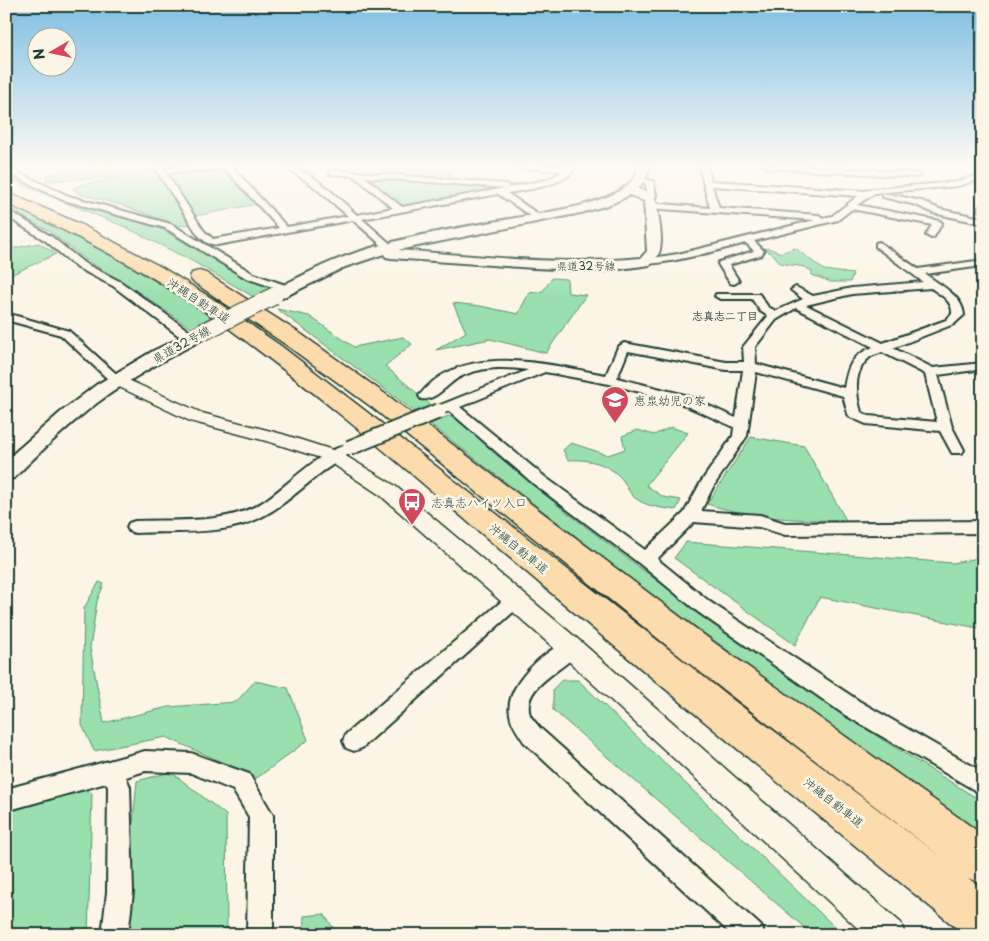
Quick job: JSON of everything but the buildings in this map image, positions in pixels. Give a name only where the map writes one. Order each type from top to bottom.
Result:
[{"type":"highway","name":"沖縄自動車道","points":[[34,210],[74,228],[156,272],[209,305],[273,351],[368,424],[723,715],[983,919]]},
{"type":"highway","name":"沖縄自動車道","points":[[68,210],[95,221],[181,267],[293,338],[382,403],[699,651],[983,862]]},
{"type":"main road","name":"県道32号線","points":[[6,473],[68,417],[117,380],[197,335],[323,270],[383,249],[571,210]]},
{"type":"main road","points":[[645,262],[651,258],[654,250],[651,210]]},
{"type":"main road","name":"県道32号線","points":[[383,249],[430,258],[534,264],[604,266],[645,262]]},
{"type":"street","points":[[104,210],[168,226],[280,293]]},
{"type":"street","points":[[186,210],[201,233],[210,241],[217,242],[401,210]]},
{"type":"street","points":[[267,210],[285,230]]},
{"type":"street","points":[[349,210],[383,249]]},
{"type":"street","points":[[526,210],[538,218]]},
{"type":"street","points":[[706,210],[831,219]]},
{"type":"street","points":[[645,262],[666,260],[835,218],[845,210]]},
{"type":"street","points":[[870,210],[937,223],[932,236]]},
{"type":"street","points":[[934,210],[979,220]]},
{"type":"street","points":[[6,212],[49,239],[80,265],[117,284],[185,333],[197,335]]},
{"type":"street","points":[[185,236],[201,233]]},
{"type":"street","points":[[734,281],[723,264],[758,253],[759,251],[748,240]]},
{"type":"street","points":[[879,245],[951,298],[958,307],[958,315],[950,322],[864,355],[854,368],[849,393],[855,414],[866,420],[945,427]]},
{"type":"street","points":[[916,272],[982,263]]},
{"type":"street","points":[[646,560],[690,516],[706,486],[740,436],[750,366],[749,347],[776,315],[813,300],[852,290],[934,285]]},
{"type":"street","points":[[796,290],[813,300]]},
{"type":"street","points":[[720,296],[755,296],[764,309],[776,315]]},
{"type":"street","points":[[798,305],[882,349],[931,372],[982,369]]},
{"type":"street","points":[[6,316],[65,333],[117,380],[196,416],[276,438],[341,452],[571,648],[889,935]]},
{"type":"street","points":[[610,380],[624,347],[726,366],[750,366],[849,393]]},
{"type":"street","points":[[426,396],[458,372],[478,366],[505,362],[610,380],[680,398],[741,425]]},
{"type":"street","points":[[135,527],[225,523],[245,518],[268,506],[341,452],[544,368]]},
{"type":"street","points":[[931,372],[945,427],[957,450]]},
{"type":"street","points":[[445,409],[646,560],[704,607],[852,708],[983,784]]},
{"type":"street","points":[[690,516],[760,521],[785,529],[983,527]]},
{"type":"street","points":[[354,741],[515,600]]},
{"type":"street","points":[[571,648],[529,681],[522,698],[520,715],[532,735],[752,935]]},
{"type":"street","points":[[6,800],[145,761],[191,763],[241,782],[262,815],[260,935]]},
{"type":"street","points":[[112,770],[118,787],[120,892],[115,935]]},
{"type":"green space","points":[[10,210],[24,210],[101,249],[211,317],[191,328],[128,285],[89,262],[49,231]]},
{"type":"green space","points":[[84,210],[106,210],[161,229],[241,275],[271,288],[254,297],[192,261],[125,227]]},
{"type":"green space","points":[[135,210],[227,210],[190,217],[192,224],[179,226]]},
{"type":"green space","points":[[39,243],[56,254],[6,277],[6,250]]},
{"type":"green space","points":[[768,248],[781,253],[795,248],[824,270],[853,274],[850,282],[831,282],[812,275],[812,271],[804,267],[780,263],[774,255],[764,249]]},
{"type":"green space","points":[[552,278],[567,279],[568,293],[586,295],[546,353],[490,339],[436,350],[466,332],[453,303],[480,306],[518,314],[529,293],[543,291]]},
{"type":"green space","points":[[277,309],[309,316],[354,347],[403,337],[412,344],[385,366],[431,405],[415,412]]},
{"type":"green space","points":[[448,416],[459,420],[493,452],[560,507],[730,636],[883,740],[983,802],[983,837],[652,595],[430,424]]},
{"type":"green space","points":[[671,427],[688,433],[646,485],[663,497],[681,500],[676,510],[655,507],[640,501],[633,496],[621,478],[608,467],[595,462],[568,460],[563,450],[571,443],[608,455],[625,449],[622,436],[638,430],[654,435]]},
{"type":"green space","points":[[751,437],[804,446],[846,520],[776,518],[741,513],[707,504]]},
{"type":"green space","points":[[686,542],[953,563],[983,557],[983,629],[820,597],[795,645],[674,558]]},
{"type":"green space","points":[[99,582],[104,584],[97,601],[90,648],[104,723],[168,707],[236,702],[255,681],[288,688],[308,740],[257,778],[166,737],[94,751],[82,725],[84,608]]},
{"type":"green space","points":[[562,680],[578,680],[843,935],[813,935],[553,710],[553,689]]},
{"type":"green space","points":[[171,772],[226,815],[227,935],[130,935],[130,855],[137,781]]},
{"type":"green space","points":[[85,790],[92,793],[88,935],[6,935],[6,811]]},
{"type":"green space","points":[[324,914],[338,935],[303,935],[304,916]]},
{"type":"place","name":"恵泉幼児の家","points":[[615,424]]},
{"type":"place","name":"志真志ハイツ入口","points":[[412,526]]},
{"type":"district","name":"志真志二丁目","points":[[725,315]]}]
